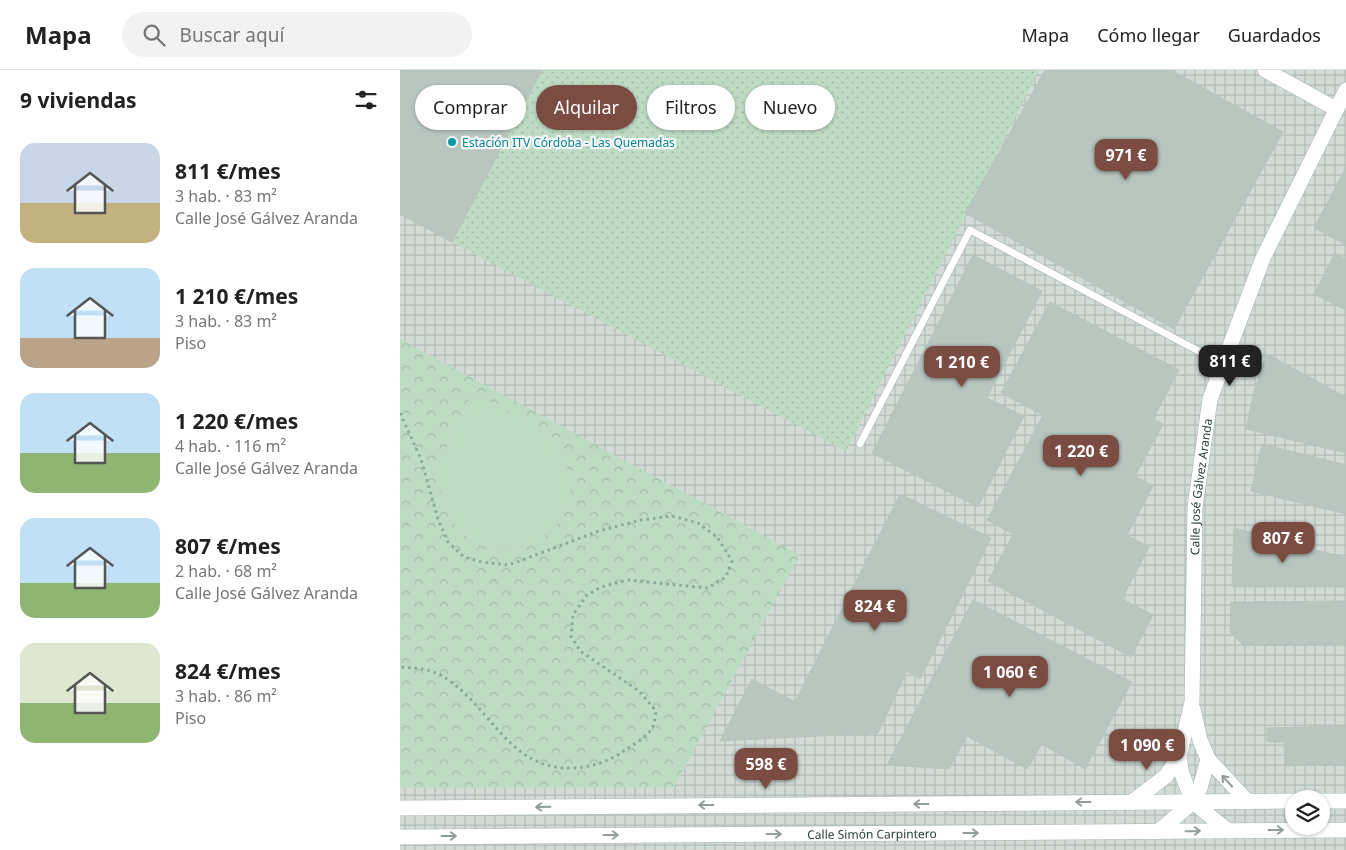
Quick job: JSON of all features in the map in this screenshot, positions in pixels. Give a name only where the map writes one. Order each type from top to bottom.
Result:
[{"type":"street","points":[[1265,70],[1336,109]]},
{"type":"street","name":"Calle José Gálvez Aranda","points":[[1132,802],[1166,776],[1180,757],[1192,702],[1195,507],[1210,399],[1263,258],[1346,90]]},
{"type":"street","name":"Calle José Gálvez Aranda","points":[[1192,702],[1200,740],[1208,758],[1248,802]]},
{"type":"street","points":[[1180,757],[1182,774],[1192,802],[1227,830]]},
{"type":"street","points":[[1159,831],[1192,802],[1200,788],[1208,758]]},
{"type":"street","points":[[400,808],[1285,801]]},
{"type":"street","points":[[1330,801],[1346,801]]},
{"type":"street","name":"Calle Simón Carpintero","points":[[400,837],[1346,830]]},
{"type":"lane","points":[[860,444],[970,230],[1223,364]]},
{"type":"path","points":[[400,414],[421,460],[438,519],[448,542],[464,557],[482,562],[509,565],[599,531],[641,520],[672,516],[698,523],[717,537],[732,561],[726,577],[708,588],[628,580],[601,587],[587,595],[573,615],[571,636],[580,652],[639,691],[656,711],[653,728],[641,739],[612,759],[587,767],[562,768],[535,762],[515,747],[469,698],[446,679],[423,668],[400,667]]},
{"type":"shaded area","points":[[400,70],[1346,70],[1346,850],[400,850]]},
{"type":"green space","points":[[542,70],[1039,70],[846,451],[452,242],[511,130],[526,130],[526,101]]},
{"type":"green space","points":[[400,339],[800,555],[674,787],[400,788]]},
{"type":"green space","points":[[472,392],[548,435],[558,447],[563,457],[570,483],[567,506],[556,526],[538,540],[517,548],[495,549],[473,540],[453,522],[442,496],[437,473],[440,460]]},
{"type":"building","name":"Estación ITV Córdoba - Las Quemadas","points":[[400,70],[542,70],[526,101],[526,85],[415,85],[415,130],[511,130],[452,242],[400,214]]},
{"type":"building","points":[[1045,70],[1171,70],[1283,132],[1174,329],[965,213]]},
{"type":"building","points":[[1346,167],[1346,245],[1314,228]]},
{"type":"building","points":[[1335,253],[1346,259],[1346,310],[1314,294]]},
{"type":"building","points":[[973,255],[1042,291],[987,398],[1024,416],[978,507],[872,453]]},
{"type":"building","points":[[1050,302],[1179,370],[1153,419],[1163,424],[1135,476],[1153,486],[1127,535],[1149,547],[1122,599],[1153,615],[1131,657],[988,581],[1013,534],[987,520],[1043,415],[1001,393]]},
{"type":"building","points":[[1267,354],[1346,397],[1346,453],[1246,429],[1254,391]]},
{"type":"building","points":[[1262,444],[1346,465],[1346,514],[1251,491]]},
{"type":"building","points":[[900,494],[991,538],[920,679],[907,671],[878,733],[720,741],[752,679],[795,702]]},
{"type":"building","points":[[1234,528],[1346,558],[1346,587],[1232,587]]},
{"type":"building","points":[[973,600],[1132,682],[1085,769],[1042,744],[1027,769],[967,736],[949,769],[887,765]]},
{"type":"building","points":[[1346,601],[1346,644],[1243,645],[1230,632],[1231,602]]},
{"type":"building","points":[[1346,726],[1346,764],[1285,766],[1284,742],[1267,742],[1267,728]]},
{"type":"place","name":"Estación ITV Córdoba - Las Quemadas","points":[[452,142]]}]
